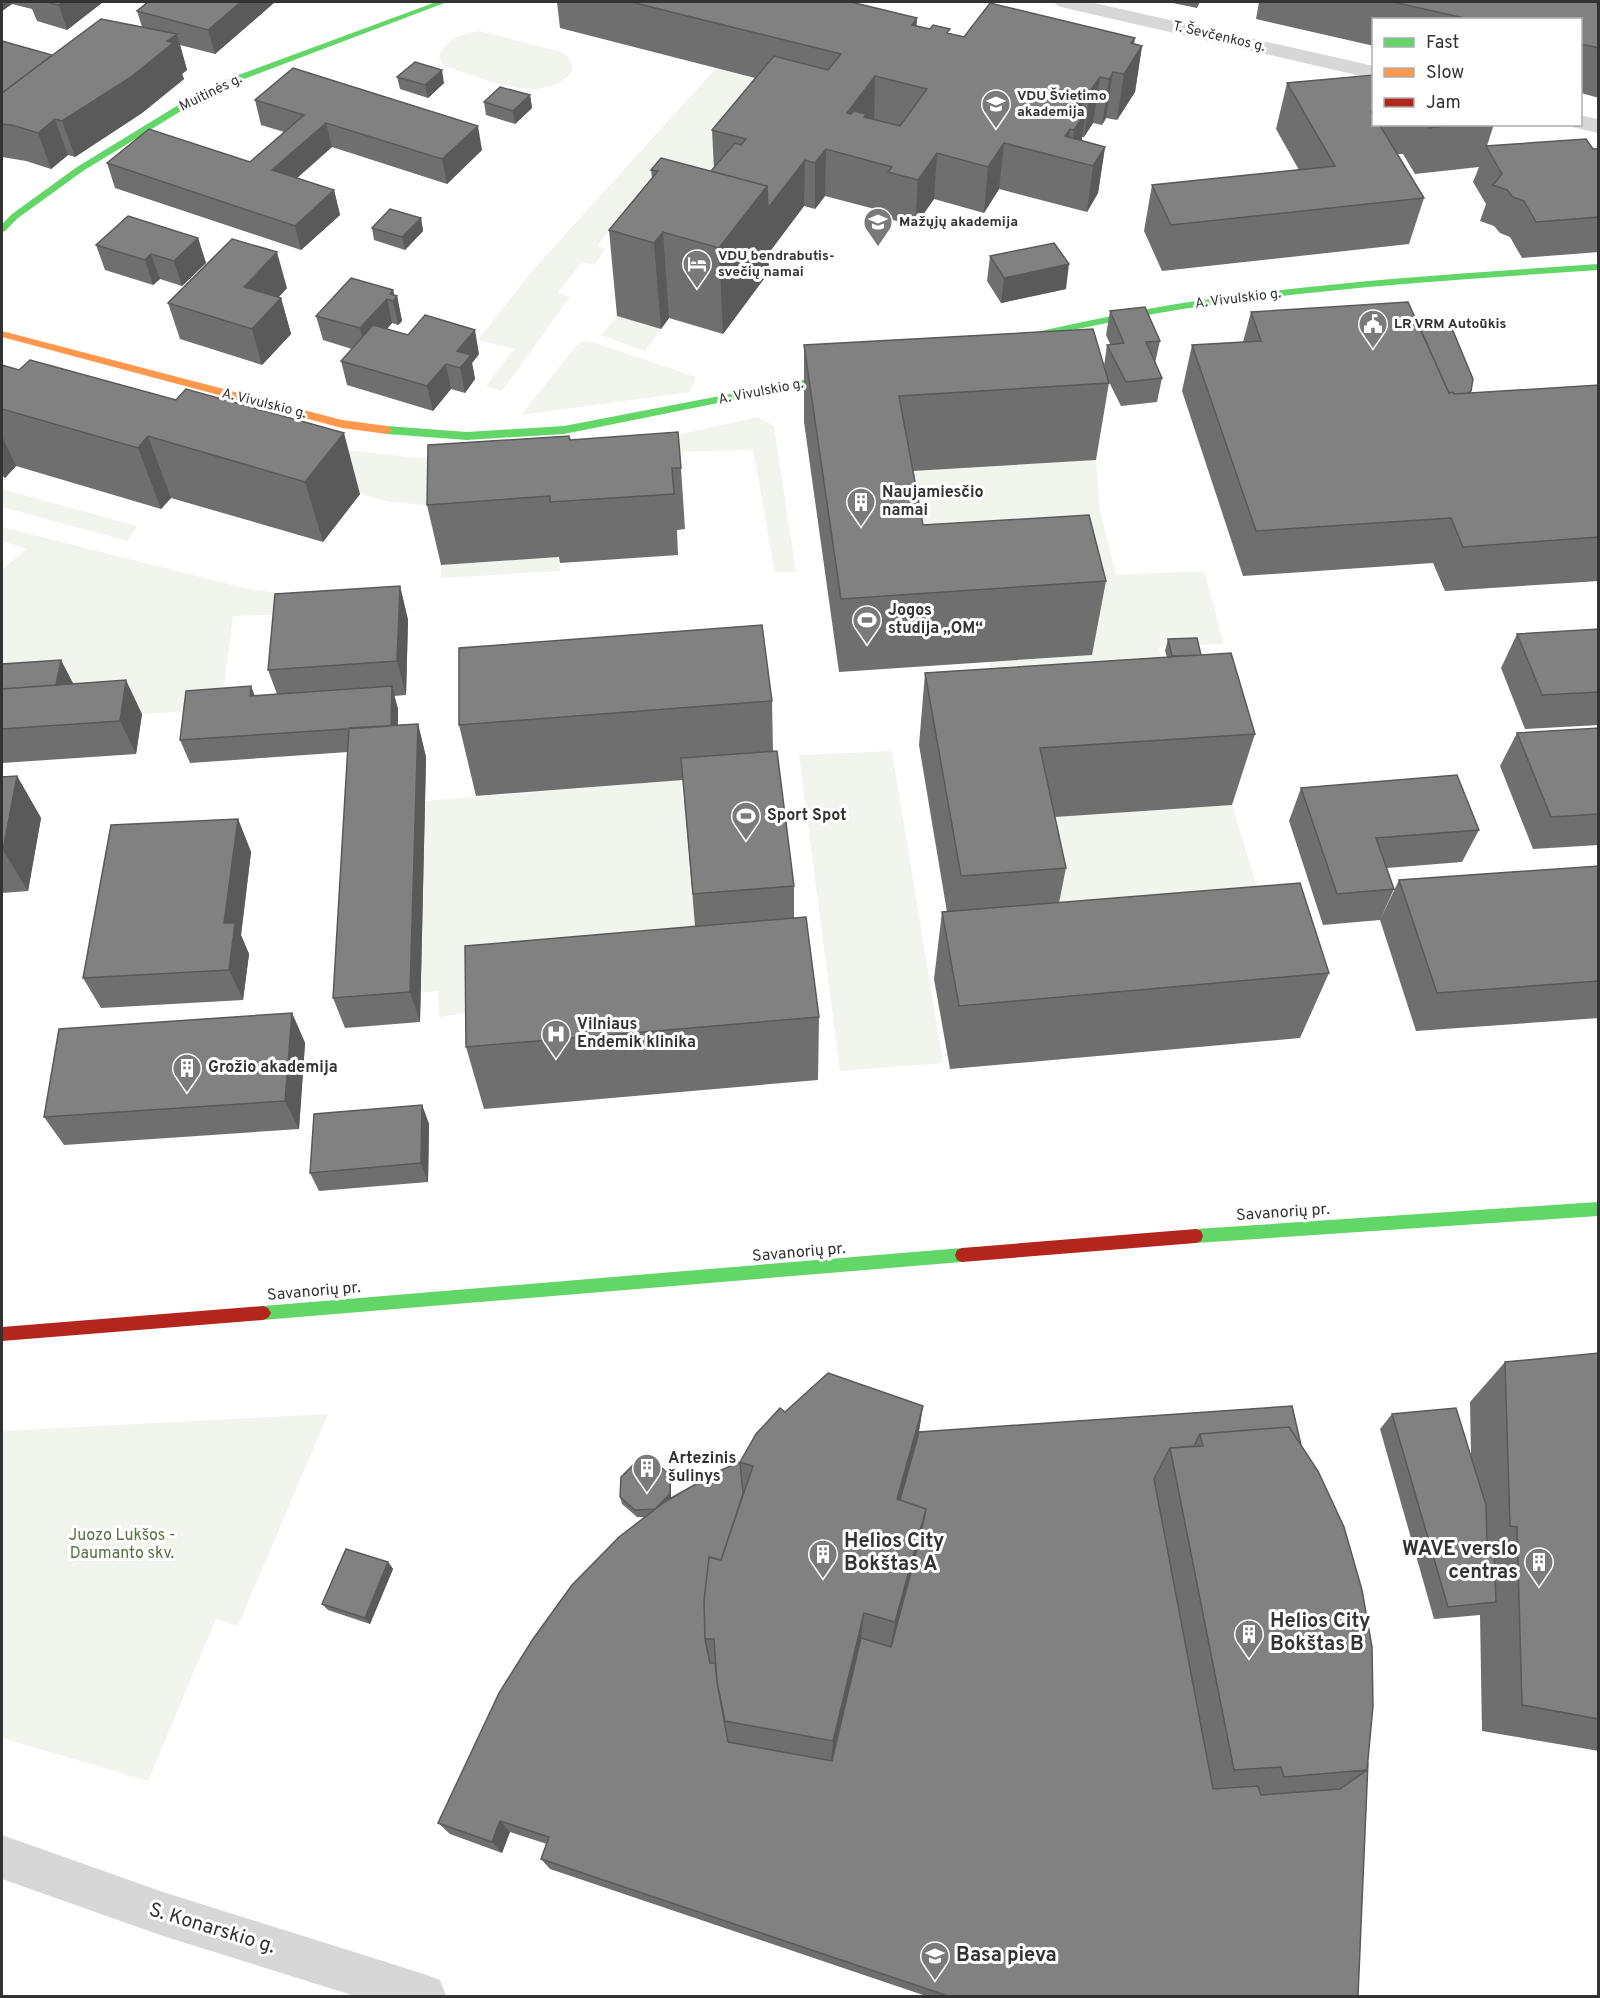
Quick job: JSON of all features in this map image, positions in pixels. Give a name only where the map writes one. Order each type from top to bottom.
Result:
[{"type":"street","name":"Muitinės g.","points":[[2,229],[15,216],[81,169],[183,106],[236,79],[443,2]]},
{"type":"street","name":"T. Ševčenkos g.","points":[[1065,2],[1372,73]]},
{"type":"street","points":[[1582,122],[1599,126]]},
{"type":"street","name":"A. Vivulskio g.","points":[[1001,342],[1144,312],[1230,299],[1437,279],[1599,267]]},
{"type":"street","name":"A. Vivulskio g.","points":[[2,334],[342,424],[411,434],[467,436],[564,430],[868,370]]},
{"type":"street","name":"Savanorių pr.","points":[[2,1334],[1273,1230],[1599,1209]]},
{"type":"street","name":"S. Konarskio g.","points":[[2,1857],[164,1914],[424,1996]]},
{"type":"green space","points":[[480,31],[562,52],[570,60],[572,72],[559,83],[544,88],[527,89],[510,87],[444,66],[439,57],[450,41],[467,33]]},
{"type":"green space","points":[[716,68],[840,100],[714,176],[612,228],[597,246],[606,249],[594,265],[582,262],[558,293],[570,297],[502,391],[486,386],[514,349],[478,340],[531,272]]},
{"type":"green space","points":[[617,316],[661,329],[645,351],[601,335]]},
{"type":"green space","points":[[583,341],[696,377],[690,392],[521,415],[575,347]]},
{"type":"green space","points":[[758,417],[774,426],[796,572],[775,572],[753,450],[591,454]]},
{"type":"green space","points":[[347,450],[417,458],[445,457],[441,507],[386,501],[208,451]]},
{"type":"green space","points":[[1096,460],[1100,511],[1116,575],[1204,571],[1224,644],[1159,647],[1165,680],[996,691],[989,662],[1091,655],[917,600],[895,472]]},
{"type":"green space","points":[[2,489],[137,526],[127,541],[2,507]]},
{"type":"green space","points":[[2,527],[248,589],[416,610],[233,616],[221,709],[66,719],[2,688],[2,570],[26,549],[2,541]]},
{"type":"green space","points":[[559,557],[560,571],[441,578],[441,565]]},
{"type":"green space","points":[[892,751],[943,1063],[840,1071],[799,755]]},
{"type":"green space","points":[[680,780],[686,815],[697,948],[483,1011],[439,1017],[438,991],[420,993],[425,801]]},
{"type":"green space","points":[[1232,805],[1263,907],[1058,968],[1028,818]]},
{"type":"green space","name":"Juozo Lukšos - Daumanto skv.","points":[[328,1414],[238,1626],[216,1619],[148,1781],[2,1738],[2,1431]]},
{"type":"building","points":[[45,2],[64,2],[59,5]]},
{"type":"building","points":[[148,2],[241,2],[208,30],[137,11]]},
{"type":"building","points":[[631,2],[851,2],[917,18],[912,25],[930,29],[933,25],[950,29],[947,33],[964,37],[990,3],[1135,38],[1131,43],[1142,46],[1124,74],[1113,72],[1109,79],[1100,77],[1090,91],[1085,90],[1072,109],[1086,112],[1074,130],[1070,129],[1065,136],[1105,147],[1093,166],[1004,143],[988,167],[937,153],[918,180],[888,172],[892,167],[826,149],[815,163],[805,160],[768,208],[767,186],[711,171],[735,143],[741,145],[746,139],[712,130],[774,56],[828,70],[841,54]],"holes":[[[875,76],[927,89],[900,126],[864,117],[866,114],[854,111],[851,114],[847,113]]]},
{"type":"building","points":[[1393,2],[1598,2],[1599,48],[1582,44],[1582,18],[1464,18]]},
{"type":"building","points":[[101,19],[177,34],[167,41],[173,43],[131,77],[62,121],[55,119],[38,133],[2,124],[2,93]]},
{"type":"building","points":[[2,41],[52,55],[2,93]]},
{"type":"building","points":[[415,62],[442,70],[425,85],[397,77]]},
{"type":"building","points":[[293,68],[478,126],[442,159],[326,123],[272,170],[334,190],[295,226],[107,163],[149,129],[250,162],[304,115],[255,100]]},
{"type":"building","points":[[1372,75],[1372,126],[1380,126],[1424,198],[1171,225],[1152,185],[1335,166],[1287,83]]},
{"type":"building","points":[[500,87],[530,95],[513,111],[484,102]]},
{"type":"building","points":[[1586,139],[1593,149],[1599,149],[1599,217],[1536,222],[1524,201],[1513,197],[1507,190],[1493,185],[1502,174],[1486,146]]},
{"type":"building","points":[[661,158],[767,186],[719,248],[663,232],[654,243],[609,230],[658,171],[651,170]]},
{"type":"building","points":[[390,209],[421,218],[402,237],[372,228]]},
{"type":"building","points":[[128,216],[198,238],[174,261],[151,254],[145,260],[96,245]]},
{"type":"building","points":[[232,239],[277,252],[244,287],[281,298],[252,329],[168,303]]},
{"type":"building","points":[[1054,243],[1069,264],[1004,278],[990,256]]},
{"type":"building","points":[[351,278],[393,290],[390,294],[397,296],[393,301],[387,299],[360,328],[316,316]]},
{"type":"building","points":[[1408,302],[1449,393],[1599,385],[1599,537],[1463,547],[1451,518],[1256,531],[1192,345],[1261,341],[1251,312]]},
{"type":"building","points":[[1145,307],[1160,341],[1146,342],[1162,378],[1126,382],[1107,345],[1124,343],[1110,311]]},
{"type":"building","points":[[425,315],[475,330],[457,351],[471,355],[460,368],[446,364],[427,386],[341,361],[373,325],[408,335]]},
{"type":"building","points":[[1451,326],[1473,379],[1471,391],[1468,393],[1449,393],[1420,328]]},
{"type":"building","points":[[1093,329],[1109,383],[899,396],[923,525],[1089,515],[1106,581],[841,599],[804,345]]},
{"type":"building","points":[[30,360],[176,400],[186,389],[344,433],[305,482],[148,436],[138,448],[2,409],[2,365],[19,370]]},
{"type":"building","points":[[678,432],[681,468],[672,468],[674,494],[550,502],[550,496],[427,505],[428,445],[569,436],[570,440]]},
{"type":"building","points":[[400,586],[397,661],[268,670],[275,594]]},
{"type":"building","points":[[762,625],[772,701],[459,725],[459,648]]},
{"type":"building","points":[[1599,629],[1599,692],[1542,695],[1517,634]]},
{"type":"building","points":[[1197,638],[1201,655],[1172,656],[1168,639]]},
{"type":"building","points":[[1231,653],[1255,734],[1040,748],[1066,868],[961,876],[925,673]]},
{"type":"building","points":[[61,660],[56,685],[2,689],[2,664]]},
{"type":"building","points":[[126,680],[120,721],[2,729],[2,689]]},
{"type":"building","points":[[251,686],[250,696],[392,686],[391,726],[180,740],[186,691]]},
{"type":"building","points":[[418,724],[410,992],[333,998],[349,728]]},
{"type":"building","points":[[1599,728],[1599,814],[1551,817],[1517,733]]},
{"type":"building","points":[[777,751],[794,886],[693,894],[681,758]]},
{"type":"building","points":[[1457,775],[1479,830],[1376,838],[1394,889],[1337,894],[1301,788]]},
{"type":"building","points":[[17,776],[3,850],[2,850],[2,777]]},
{"type":"building","points":[[238,819],[224,923],[235,923],[229,970],[83,978],[111,825]]},
{"type":"building","points":[[1599,866],[1599,981],[1437,993],[1399,880]]},
{"type":"building","points":[[1300,883],[1329,973],[959,1006],[942,912]]},
{"type":"building","points":[[806,917],[819,1017],[466,1047],[465,946]]},
{"type":"building","points":[[292,1013],[285,1101],[44,1117],[59,1029]]},
{"type":"building","points":[[422,1105],[421,1163],[310,1173],[314,1114]]},
{"type":"building","name":"WAVE verslo centras","points":[[1599,1353],[1599,1719],[1522,1705],[1517,1527],[1510,1526],[1505,1362]]},
{"type":"building","name":"Helios City Bokštas A","points":[[828,1373],[923,1406],[897,1499],[926,1509],[895,1622],[864,1613],[833,1741],[725,1721],[717,1682],[714,1639],[705,1639],[704,1601],[709,1557],[721,1560],[753,1466],[740,1462],[756,1434],[780,1408],[785,1412]]},
{"type":"building","points":[[1292,1406],[1301,1445],[1289,1427],[1200,1434],[1194,1446],[1170,1448],[1154,1479],[1213,1789],[1258,1786],[1261,1795],[1340,1789],[1367,1770],[1368,1762],[1358,1996],[948,1996],[541,1859],[549,1837],[500,1821],[492,1842],[438,1823],[499,1693],[533,1639],[572,1585],[619,1537],[666,1501],[719,1471],[740,1462],[743,1493],[721,1560],[709,1557],[704,1601],[705,1639],[710,1663],[715,1663],[728,1742],[832,1761],[861,1638],[891,1647],[920,1538],[926,1509],[900,1500],[919,1432]]},
{"type":"building","points":[[1456,1408],[1486,1505],[1487,1546],[1494,1547],[1496,1602],[1448,1607],[1392,1414]]},
{"type":"building","points":[[1289,1427],[1318,1471],[1344,1527],[1362,1590],[1372,1647],[1373,1706],[1367,1770],[1284,1777],[1281,1767],[1234,1770],[1170,1448],[1203,1446],[1200,1434]]},
{"type":"building","name":"Artezinis šulinys","points":[[655,1462],[670,1475],[670,1494],[655,1509],[635,1510],[620,1497],[621,1477],[635,1463]]},
{"type":"building","points":[[346,1549],[388,1562],[365,1618],[322,1604]]},
{"type":"traffic: fast","points":[[2,229],[15,216],[80,169],[183,106],[236,79],[443,2]]},
{"type":"traffic: fast","points":[[1011,340],[1155,311],[1252,296],[1400,281],[1598,267]]},
{"type":"traffic: fast","points":[[387,430],[467,436],[564,430],[849,374]]},
{"type":"traffic: fast","points":[[1196,1236],[1598,1209]]},
{"type":"traffic: fast","points":[[263,1313],[962,1255]]},
{"type":"traffic: slow","points":[[2,334],[342,424],[387,430]]},
{"type":"traffic: jam","points":[[962,1255],[1196,1236]]},
{"type":"traffic: jam","points":[[2,1334],[263,1313]]},
{"type":"place","name":"VDU Švietimo akademija","points":[[996,130]]},
{"type":"place","name":"Mažųjų akademija","points":[[878,248]]},
{"type":"place","name":"VDU bendrabutis- svečių namai","points":[[697,290]]},
{"type":"place","name":"LR VRM Autoūkis","points":[[1373,350]]},
{"type":"place","name":"Naujamiesčio namai","points":[[861,528]]},
{"type":"place","name":"Jogos studija „OM“","points":[[867,646]]},
{"type":"place","name":"Sport Spot","points":[[746,842]]},
{"type":"place","name":"Vilniaus Endemik klinika","points":[[556,1060]]},
{"type":"place","name":"Grožio akademija","points":[[187,1094]]},
{"type":"place","name":"Artezinis šulinys","points":[[647,1494]]},
{"type":"place","name":"Helios City Bokštas A","points":[[823,1580]]},
{"type":"place","name":"WAVE verslo centras","points":[[1539,1588]]},
{"type":"place","name":"Helios City Bokštas B","points":[[1249,1660]]},
{"type":"place","name":"Basa pieva","points":[[935,1982]]}]
